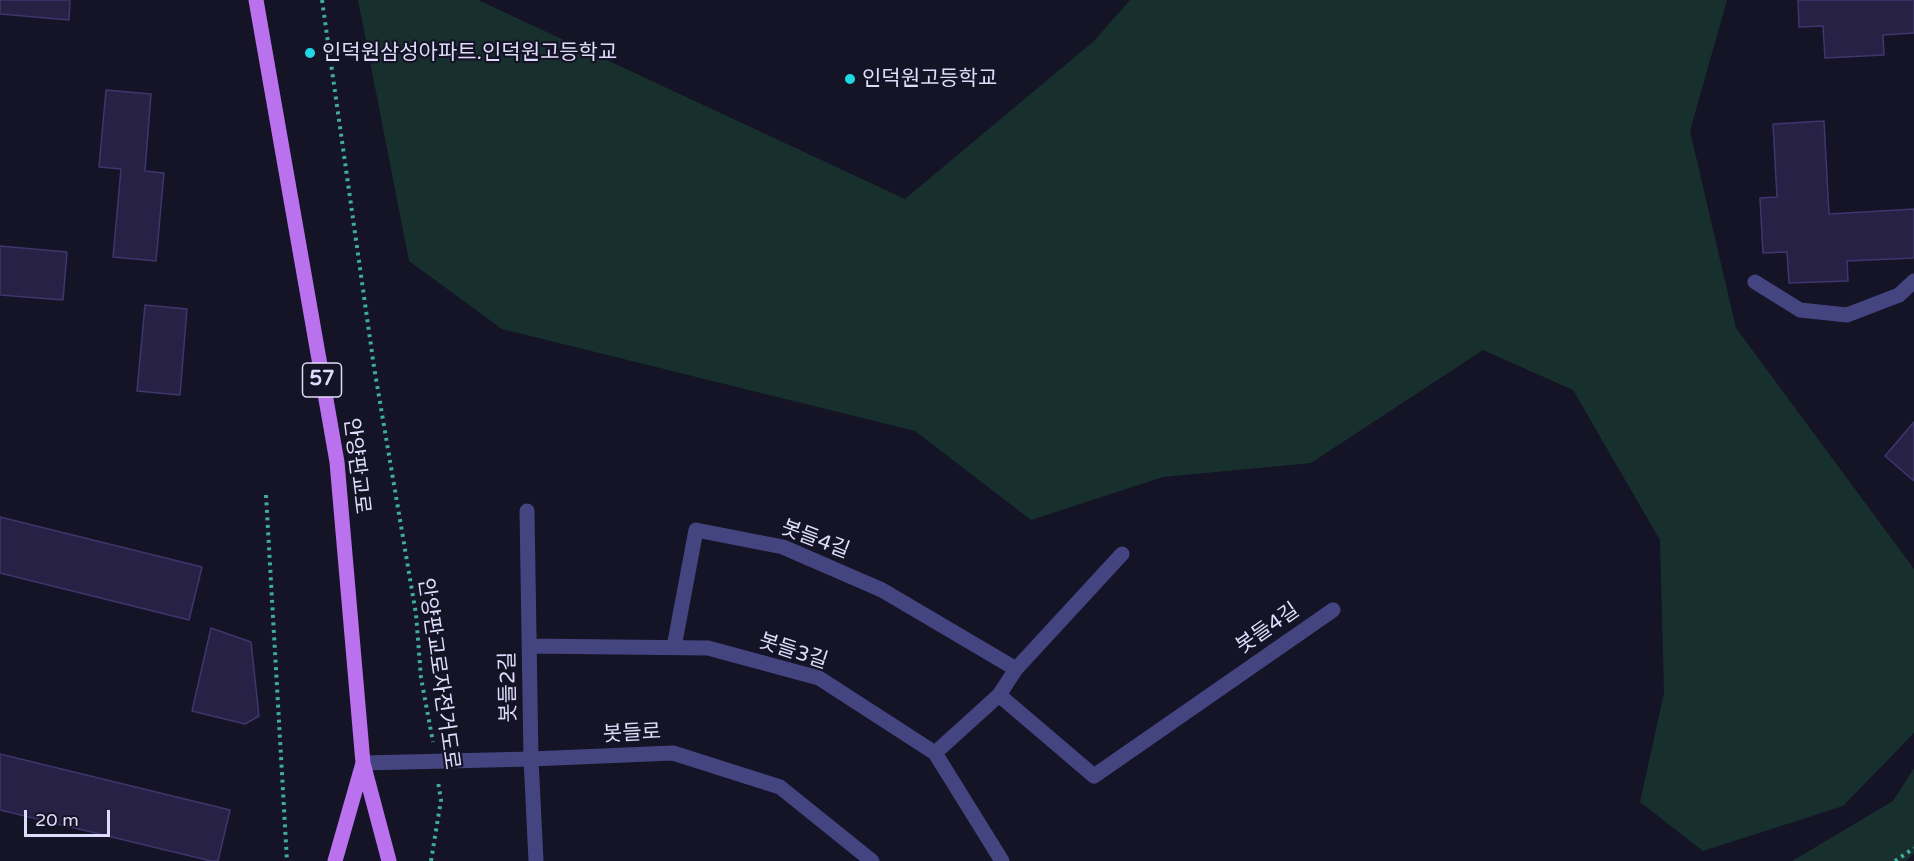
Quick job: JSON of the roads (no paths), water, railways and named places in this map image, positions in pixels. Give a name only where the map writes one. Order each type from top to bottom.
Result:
[{"type":"main road","name":"안양판교로","points":[[256,0],[337,462],[363,763],[389,861]]},
{"type":"main road","name":"안양판교로","points":[[334,861],[363,763]]},
{"type":"street","points":[[1755,282],[1800,310],[1846,315],[1899,295],[1914,281]]},
{"type":"street","name":"봇들2길","points":[[527,511],[531,759],[536,861]]},
{"type":"street","name":"봇들4길","points":[[674,647],[696,530],[783,547],[882,590],[1016,669]]},
{"type":"street","points":[[935,753],[999,695],[1016,669],[1122,554]]},
{"type":"street","name":"봇들4길","points":[[999,695],[1094,776],[1333,610]]},
{"type":"street","name":"봇들3길","points":[[529,646],[708,648],[819,678],[935,753],[1002,861]]},
{"type":"street","name":"봇들로","points":[[363,763],[673,753],[780,787],[872,861]]},
{"type":"place","name":"인덕원삼성아파트.인덕원고등학교","points":[[310,53]]},
{"type":"place","name":"인덕원고등학교","points":[[850,79]]}]
